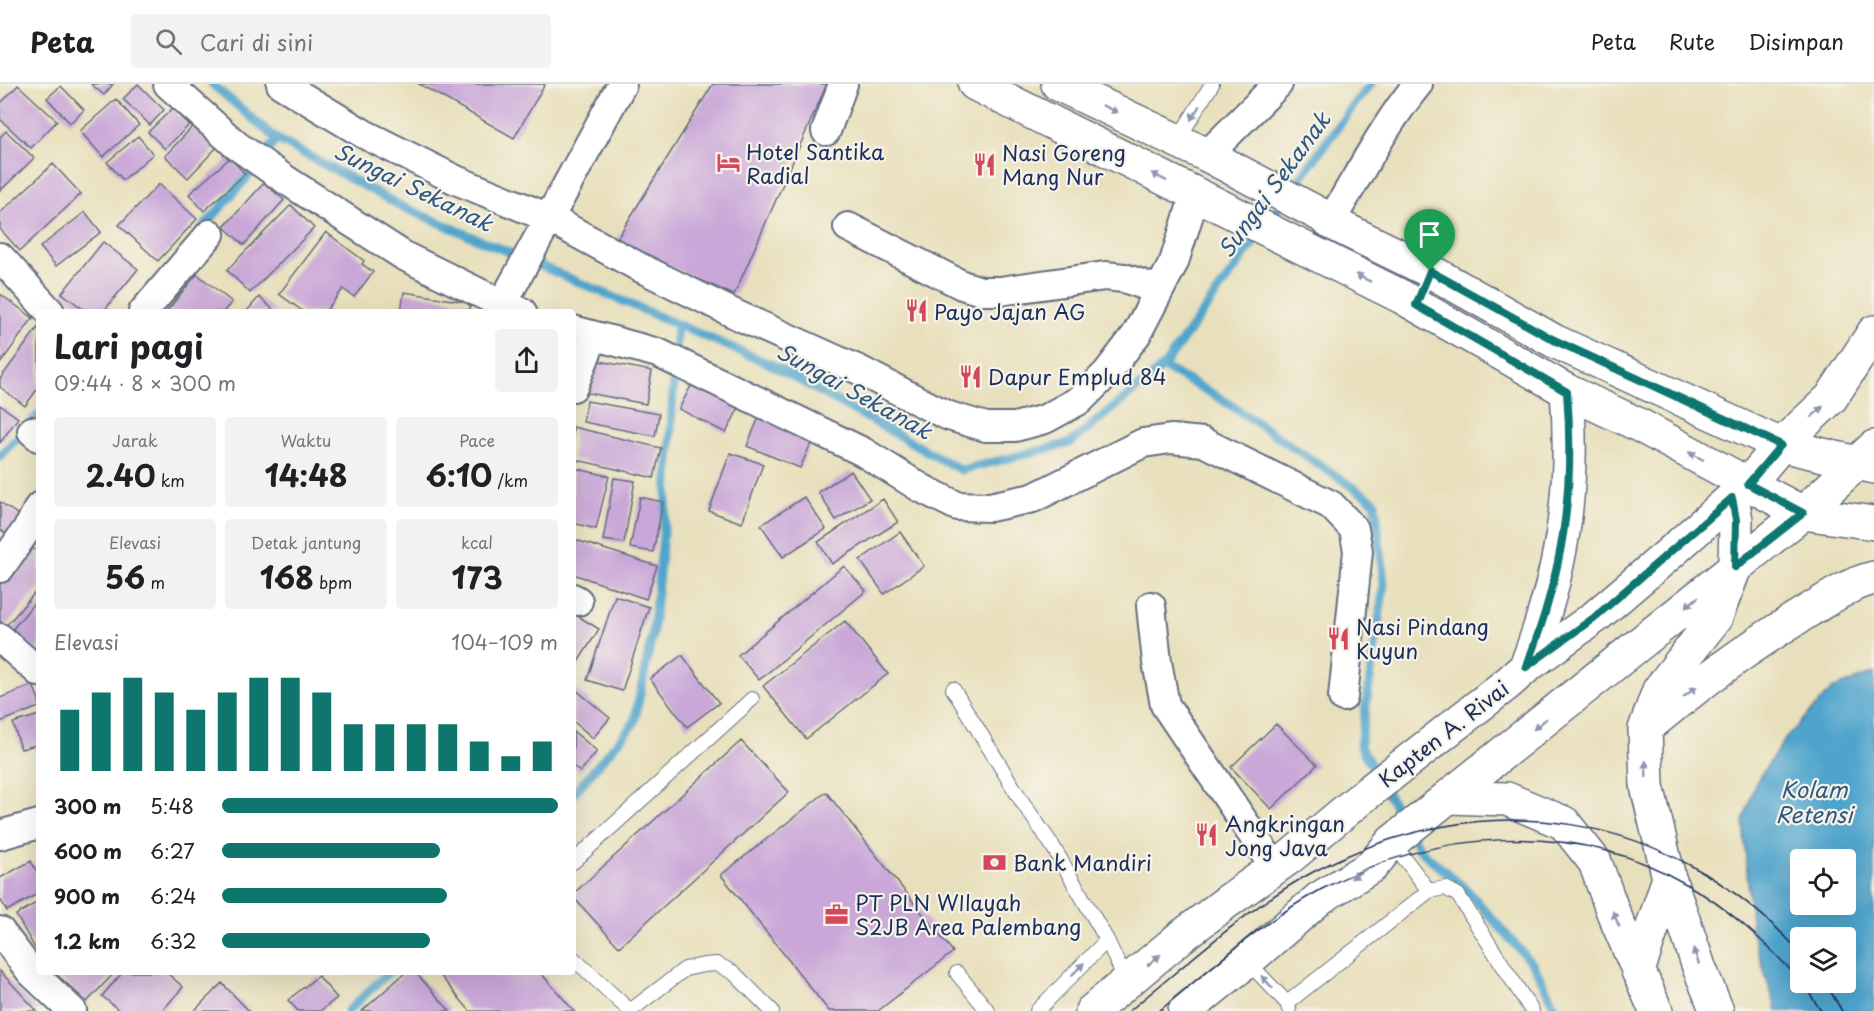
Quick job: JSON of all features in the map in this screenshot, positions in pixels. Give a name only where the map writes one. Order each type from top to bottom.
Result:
[{"type":"main road","points":[[975,84],[1416,305],[1567,392],[1637,424],[1740,491],[1803,513],[1874,523]]},
{"type":"main road","points":[[1058,84],[1218,161],[1430,271],[1554,340],[1781,445],[1869,459]]},
{"type":"main road","points":[[1416,305],[1430,271]]},
{"type":"main road","name":"Kapten A. Rivai","points":[[1092,1011],[1181,937],[1275,868],[1526,667],[1595,617],[1740,491],[1781,445],[1831,398],[1874,332]]},
{"type":"main road","points":[[1526,667],[1549,600],[1561,551],[1570,471],[1567,392]]},
{"type":"main road","points":[[1185,1011],[1320,898],[1372,866],[1396,838],[1869,459]]},
{"type":"main road","points":[[1717,1011],[1699,967],[1669,878],[1647,786],[1645,729],[1659,690],[1716,616],[1735,567],[1736,520],[1740,491]]},
{"type":"main road","points":[[1645,729],[1691,690],[1786,624],[1854,583],[1874,578]]},
{"type":"main road","points":[[1441,803],[1507,799],[1564,823],[1595,862],[1613,912],[1656,1011]]},
{"type":"main road","points":[[1638,971],[1669,878]]},
{"type":"street","points":[[168,84],[236,145],[286,180],[404,255],[508,305],[545,225],[622,84]]},
{"type":"street","points":[[280,84],[364,134],[545,225],[859,370],[949,416],[987,427],[1015,427],[1046,419],[1080,400],[1107,373],[1136,335],[1174,262],[1203,199]]},
{"type":"street","points":[[826,131],[843,84]]},
{"type":"street","points":[[1218,161],[1278,84]]},
{"type":"street","points":[[1326,219],[1401,104],[1418,84]]},
{"type":"street","points":[[848,227],[962,285],[981,291],[1000,291],[1105,276],[1124,278],[1160,290]]},
{"type":"street","points":[[146,309],[210,234]]},
{"type":"street","points":[[0,257],[47,309]]},
{"type":"street","points":[[576,371],[583,333],[658,353],[863,453],[921,488],[957,506],[990,507],[1033,498],[1143,443],[1171,440],[1203,442],[1331,506],[1354,529],[1358,551],[1343,697]]},
{"type":"street","points":[[0,568],[36,513]]},
{"type":"street","points":[[1150,606],[1165,705],[1275,868]]},
{"type":"street","points":[[0,638],[36,669]]},
{"type":"street","points":[[0,835],[36,825]]},
{"type":"street","points":[[0,930],[31,972],[72,1011]]},
{"type":"lane","points":[[1177,141],[1212,84]]},
{"type":"lane","points":[[953,689],[1052,845],[1107,940],[1127,983]]},
{"type":"lane","points":[[576,859],[752,699]]},
{"type":"lane","points":[[1396,838],[1429,891]]},
{"type":"lane","points":[[1247,961],[1288,1007],[1429,891],[1445,888],[1458,895],[1532,1011]]},
{"type":"lane","points":[[1037,1011],[1107,940]]},
{"type":"lane","points":[[576,961],[630,1011],[685,969],[717,964],[734,973],[772,1011]]},
{"type":"lane","points":[[957,973],[988,1011]]},
{"type":"water","name":"Kolam Retensi","points":[[1874,673],[1874,1011],[1777,1011],[1752,933],[1743,822],[1755,784],[1786,738],[1832,689]]},
{"type":"building","points":[[91,84],[113,84],[104,95]]},
{"type":"building","points":[[138,84],[164,110],[150,125],[123,99]]},
{"type":"building","points":[[419,84],[545,84],[514,138]]},
{"type":"building","name":"Hotel Santika Radial","points":[[713,84],[827,84],[734,295],[615,242]]},
{"type":"building","points":[[18,85],[57,121],[31,148],[0,119],[0,104]]},
{"type":"building","points":[[61,86],[84,110],[70,123],[47,98]]},
{"type":"building","points":[[116,99],[139,125],[103,157],[80,131]]},
{"type":"building","points":[[173,108],[189,125],[165,149],[148,132]]},
{"type":"building","points":[[194,125],[217,147],[188,178],[165,156]]},
{"type":"building","points":[[6,131],[34,158],[0,191],[0,137]]},
{"type":"building","points":[[138,136],[153,154],[123,180],[107,162]]},
{"type":"building","points":[[230,158],[245,174],[204,211],[189,194]]},
{"type":"building","points":[[53,164],[81,194],[20,251],[0,229],[0,213]]},
{"type":"building","points":[[264,183],[284,200],[244,245],[224,227]]},
{"type":"building","points":[[159,184],[197,219],[158,261],[119,225]]},
{"type":"building","points":[[291,205],[314,228],[250,293],[227,270]]},
{"type":"building","points":[[85,212],[101,232],[56,266],[40,247]]},
{"type":"building","points":[[326,232],[364,261],[362,264],[373,272],[354,297],[343,289],[327,309],[300,309],[279,294]]},
{"type":"building","points":[[103,242],[138,269],[105,309],[83,309],[62,293]]},
{"type":"building","points":[[197,274],[232,302],[226,309],[168,309]]},
{"type":"building","points":[[404,292],[471,303],[470,309],[401,309]]},
{"type":"building","points":[[0,294],[33,318],[0,364]]},
{"type":"building","points":[[259,297],[273,309],[249,309]]},
{"type":"building","points":[[36,330],[36,391],[25,406],[0,387],[0,379]]},
{"type":"building","points":[[589,359],[652,371],[646,404],[583,392]]},
{"type":"building","points":[[692,384],[739,407],[726,433],[679,409]]},
{"type":"building","points":[[587,401],[659,414],[655,436],[583,422]]},
{"type":"building","points":[[0,405],[18,418],[0,443]]},
{"type":"building","points":[[759,417],[813,439],[800,468],[747,446]]},
{"type":"building","points":[[576,428],[661,448],[654,478],[576,460]]},
{"type":"building","points":[[730,453],[763,464],[742,523],[709,511]]},
{"type":"building","points":[[576,469],[609,476],[596,529],[576,524]]},
{"type":"building","points":[[851,471],[870,499],[836,520],[818,492]]},
{"type":"building","points":[[614,478],[635,481],[624,543],[603,540]]},
{"type":"building","points":[[640,497],[663,502],[653,552],[630,548]]},
{"type":"building","points":[[804,497],[826,529],[783,557],[761,525]]},
{"type":"building","points":[[883,499],[898,522],[832,564],[818,542]]},
{"type":"building","points":[[0,502],[24,519],[11,538],[0,529]]},
{"type":"building","points":[[900,532],[924,566],[884,594],[860,560]]},
{"type":"building","points":[[576,540],[657,566],[646,599],[576,575]]},
{"type":"building","points":[[29,545],[36,551],[36,591],[6,626],[0,621],[0,579]]},
{"type":"building","points":[[844,566],[866,591],[759,680],[738,655]]},
{"type":"building","points":[[615,596],[649,607],[622,691],[587,680]]},
{"type":"building","points":[[36,601],[36,650],[12,630]]},
{"type":"building","points":[[576,615],[599,629],[576,665]]},
{"type":"building","points":[[845,621],[888,674],[806,739],[763,686]]},
{"type":"building","points":[[682,655],[719,703],[687,727],[650,679]]},
{"type":"building","points":[[33,685],[36,692],[36,708],[0,722],[0,698]]},
{"type":"building","points":[[576,690],[610,718],[593,738],[576,724]]},
{"type":"building","points":[[36,716],[36,745],[21,749],[13,723]]},
{"type":"building","points":[[1276,724],[1317,765],[1271,809],[1231,767]]},
{"type":"building","points":[[576,734],[597,751],[580,772],[576,769]]},
{"type":"building","points":[[741,741],[789,792],[619,947],[576,900],[576,891]]},
{"type":"building","name":"PT PLN WIlayah S2JB Area Palembang","points":[[826,792],[953,952],[878,1011],[829,1011],[721,875]]},
{"type":"building","points":[[31,861],[36,870],[36,895],[7,911],[0,899],[0,878]]},
{"type":"building","points":[[36,903],[36,948],[35,948],[16,915]]},
{"type":"building","points":[[0,971],[37,1011],[0,1011]]},
{"type":"building","points":[[57,975],[112,975],[87,1002]]},
{"type":"building","points":[[120,975],[169,975],[183,987],[162,1011],[120,1011],[102,996]]},
{"type":"building","points":[[403,975],[418,975],[450,1011],[362,1011]]},
{"type":"building","points":[[440,975],[543,975],[574,1011],[470,1011]]},
{"type":"building","points":[[318,976],[337,998],[320,1011],[298,1011],[288,1000]]},
{"type":"building","points":[[222,983],[249,1011],[194,1011]]},
{"type":"waterway","name":"Sungai Sekanak","points":[[212,84],[277,139],[403,207],[772,365],[961,470],[1070,443],[1163,367],[1371,84]]},
{"type":"waterway","points":[[203,228],[277,139]]},
{"type":"waterway","points":[[576,791],[634,723],[653,631],[667,497],[677,324]]},
{"type":"waterway","points":[[1163,367],[1220,398],[1375,502],[1384,584],[1360,746],[1420,850],[1467,890],[1534,966],[1557,1011]]},
{"type":"waterway","points":[[0,456],[36,417]]},
{"type":"waterway","points":[[348,1011],[386,975]]},
{"type":"tram line","points":[[1129,1011],[1242,919],[1289,886],[1313,872],[1377,844],[1442,826],[1507,820],[1571,825],[1633,840],[1693,867],[1748,904],[1790,943]]},
{"type":"tram line","points":[[1159,1011],[1258,931],[1322,889],[1365,869],[1410,854],[1456,844],[1504,840],[1551,841],[1597,849],[1643,863],[1686,884],[1718,904],[1761,940],[1790,970]]},
{"type":"tram line","points":[[1809,993],[1821,1011]]},
{"type":"tram line","points":[[1831,993],[1842,1011]]},
{"type":"place","name":"Hotel Santika Radial","points":[[728,163]]},
{"type":"place","name":"Nasi Goreng Mang Nur","points":[[984,164]]},
{"type":"place","name":"Payo Jajan AG","points":[[916,311]]},
{"type":"place","name":"Dapur Emplud 84","points":[[970,376]]},
{"type":"place","name":"Nasi Pindang Kuyun","points":[[1338,638]]},
{"type":"place","name":"Angkringan Jong Java","points":[[1207,835]]},
{"type":"place","name":"Bank Mandiri","points":[[995,862]]},
{"type":"place","name":"PT PLN WIlayah S2JB Area Palembang","points":[[837,914]]},
{"type":"route","points":[[1430,271],[1554,340],[1686,399],[1781,445],[1748,484],[1803,513],[1735,567],[1736,520],[1732,498],[1595,617],[1526,667],[1552,591],[1567,512],[1570,431],[1567,392],[1416,305],[1430,271]]}]
